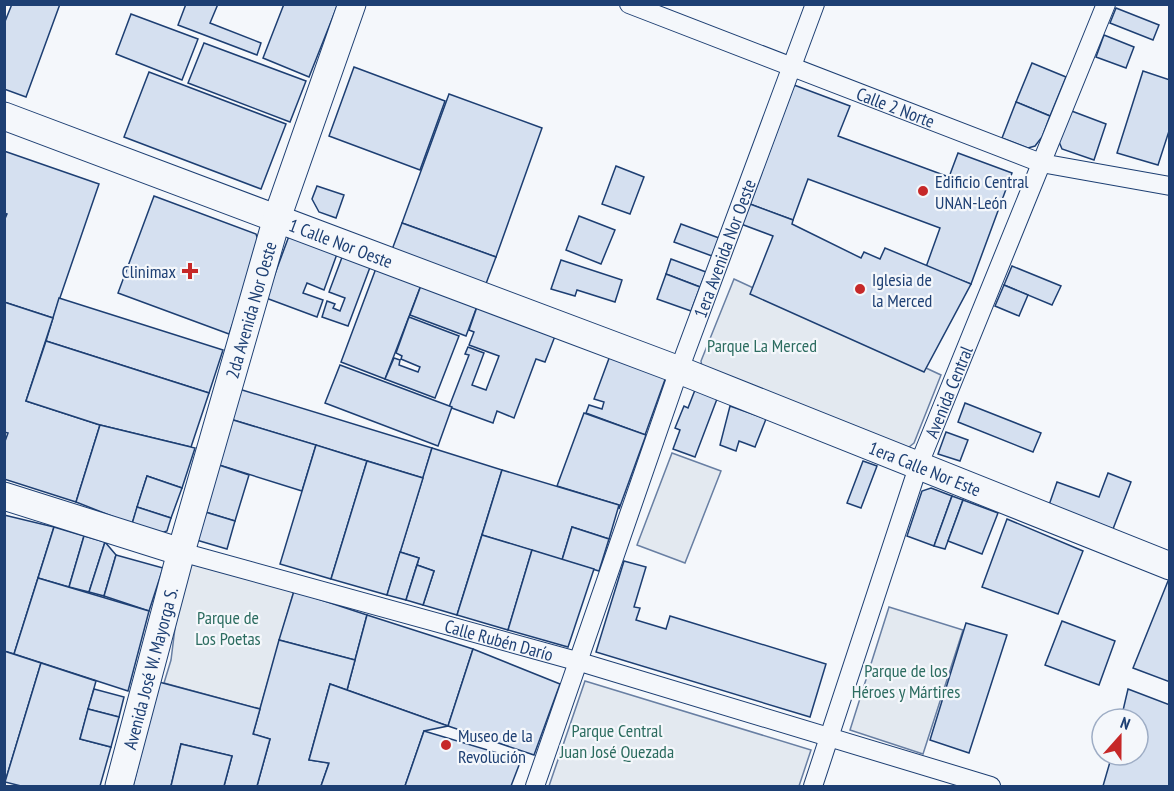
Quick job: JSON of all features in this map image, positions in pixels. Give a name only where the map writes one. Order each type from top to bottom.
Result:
[{"type":"street","name":"2da Avenida Nor Oeste","points":[[181,552],[278,218],[352,4]]},
{"type":"street","name":"Calle 2 Norte","points":[[629,4],[1041,163],[1170,186]]},
{"type":"street","name":"1era Avenida Nor Oeste","points":[[535,786],[580,662],[679,370],[814,4]]},
{"type":"street","name":"Avenida Central","points":[[813,786],[919,464],[1106,4]]},
{"type":"street","name":"1 Calle Nor Oeste","points":[[4,116],[679,370]]},
{"type":"street","name":"1era Calle Nor Este","points":[[679,370],[1170,566]]},
{"type":"street","name":"Calle Rubén Darío","points":[[4,496],[181,552],[580,662],[991,786]]},
{"type":"street","name":"Avenida José W. Mayorga S.","points":[[119,786],[181,552]]},
{"type":"green space","name":"Parque La Merced","points":[[734,279],[941,375],[914,443],[909,447],[902,447],[703,373],[701,361]]},
{"type":"green space","points":[[672,453],[721,471],[685,563],[637,545]]},
{"type":"green space","name":"Parque de Los Poetas","points":[[198,556],[294,591],[260,709],[164,683],[171,660],[183,564]]},
{"type":"green space","name":"Parque de los Héroes y Mártires","points":[[889,607],[963,630],[923,754],[850,730]]},
{"type":"green space","name":"Parque Central Juan José Quezada","points":[[585,681],[811,750],[799,786],[549,786]]},
{"type":"building","points":[[12,4],[60,4],[26,97],[4,89],[4,24]]},
{"type":"building","points":[[186,4],[218,4],[210,23],[261,43],[257,55],[178,25]]},
{"type":"building","points":[[284,4],[338,4],[309,77],[263,58]]},
{"type":"building","points":[[1116,8],[1159,25],[1153,40],[1110,23]]},
{"type":"building","points":[[131,14],[198,39],[182,80],[116,54]]},
{"type":"building","points":[[1104,35],[1134,47],[1126,68],[1096,57]]},
{"type":"building","points":[[204,43],[306,81],[290,122],[188,83]]},
{"type":"building","points":[[1032,63],[1066,77],[1050,116],[1016,102]]},
{"type":"building","points":[[354,67],[445,101],[420,170],[329,136]]},
{"type":"building","points":[[1143,71],[1170,80],[1170,128],[1158,165],[1117,153]]},
{"type":"building","points":[[149,72],[286,124],[261,189],[124,137]]},
{"type":"building","name":"Edificio Central UNAN-León","points":[[794,85],[850,106],[838,136],[949,177],[958,153],[1012,173],[971,284],[926,267],[940,228],[808,179],[793,220],[750,204]]},
{"type":"building","points":[[449,94],[542,128],[496,257],[402,223]]},
{"type":"building","points":[[1016,102],[1050,116],[1042,137],[1035,146],[1028,148],[1002,138]]},
{"type":"building","points":[[1069,110],[1106,124],[1094,160],[1062,149],[1057,137]]},
{"type":"building","points":[[4,151],[99,184],[53,318],[4,302],[4,221],[7,214],[4,213]]},
{"type":"building","points":[[616,166],[644,177],[630,214],[602,204]]},
{"type":"building","points":[[317,186],[344,195],[336,218],[319,212],[312,199]]},
{"type":"building","name":"Clinimax","points":[[154,196],[256,234],[261,249],[229,334],[118,293]]},
{"type":"building","name":"Iglesia de la Merced","points":[[750,204],[793,220],[792,224],[861,258],[864,252],[880,259],[885,248],[971,284],[924,372],[750,294],[773,236],[741,224]]},
{"type":"building","points":[[579,216],[615,230],[601,264],[566,250]]},
{"type":"building","points":[[402,223],[496,257],[484,289],[390,255]]},
{"type":"building","points":[[681,224],[719,238],[712,256],[674,242]]},
{"type":"building","points":[[289,236],[337,254],[324,290],[307,283],[303,293],[323,300],[317,317],[266,298]]},
{"type":"building","points":[[344,252],[372,262],[348,326],[322,317],[327,301],[335,304],[333,308],[340,311],[345,298],[329,292]]},
{"type":"building","points":[[671,259],[706,272],[700,287],[666,274]]},
{"type":"building","points":[[561,260],[622,280],[615,302],[577,290],[575,296],[551,289]]},
{"type":"building","points":[[378,263],[423,280],[385,379],[341,362]]},
{"type":"building","points":[[1012,266],[1061,286],[1052,305],[1004,285]]},
{"type":"building","points":[[666,274],[700,287],[691,311],[657,299]]},
{"type":"building","points":[[423,280],[479,301],[466,336],[410,315]]},
{"type":"building","points":[[1004,285],[1028,295],[1019,316],[995,306]]},
{"type":"building","points":[[59,298],[223,350],[209,393],[46,341]]},
{"type":"building","points":[[479,301],[557,331],[545,362],[536,359],[514,418],[497,411],[493,423],[449,407],[469,355],[465,354],[468,347],[484,353],[472,385],[486,390],[499,356],[469,345],[474,332],[469,330]]},
{"type":"building","points":[[4,302],[53,318],[26,401],[100,425],[76,502],[4,479],[4,444],[8,433],[4,432]]},
{"type":"building","points":[[409,317],[459,336],[435,398],[385,379],[394,358],[400,360],[399,365],[418,372],[420,367],[401,359],[402,356],[396,353]]},
{"type":"building","points":[[46,341],[209,393],[191,447],[100,425],[26,401]]},
{"type":"building","points":[[611,353],[667,374],[645,435],[586,413],[589,405],[602,409],[604,402],[594,399]]},
{"type":"building","points":[[340,365],[452,407],[438,446],[325,403]]},
{"type":"building","points":[[239,389],[432,448],[423,478],[230,419]]},
{"type":"building","points":[[695,390],[717,399],[695,457],[673,449],[680,430],[675,428],[684,406],[688,408]]},
{"type":"building","points":[[965,403],[1041,433],[1033,452],[958,422]]},
{"type":"building","points":[[730,406],[766,419],[755,447],[739,441],[736,451],[720,445]]},
{"type":"building","points":[[584,413],[646,435],[619,509],[619,505],[557,486]]},
{"type":"building","points":[[230,419],[316,445],[302,491],[216,464]]},
{"type":"building","points":[[100,425],[195,448],[182,488],[147,476],[132,524],[76,502]]},
{"type":"building","points":[[946,432],[968,440],[960,461],[938,454]]},
{"type":"building","points":[[316,445],[367,461],[331,579],[280,564]]},
{"type":"building","points":[[432,448],[502,470],[457,615],[423,605],[434,571],[417,565],[419,558],[400,552]]},
{"type":"building","points":[[367,461],[423,478],[387,595],[331,579]]},
{"type":"building","points":[[863,461],[877,466],[861,508],[847,503]]},
{"type":"building","points":[[216,464],[249,475],[235,521],[202,511]]},
{"type":"building","points":[[502,470],[619,505],[609,539],[572,527],[562,560],[482,535]]},
{"type":"building","points":[[1108,473],[1131,482],[1113,529],[1049,505],[1057,482],[1099,497]]},
{"type":"building","points":[[147,476],[182,488],[171,518],[137,507]]},
{"type":"building","points":[[931,488],[952,496],[934,546],[907,536],[922,491]]},
{"type":"building","points":[[952,496],[963,500],[945,549],[934,546]]},
{"type":"building","points":[[963,500],[998,513],[982,554],[948,541]]},
{"type":"building","points":[[137,507],[171,518],[167,531],[158,534],[132,524]]},
{"type":"building","points":[[202,511],[235,521],[227,549],[193,539]]},
{"type":"building","points":[[4,515],[54,527],[14,654],[4,651]]},
{"type":"building","points":[[1007,519],[1083,551],[1058,614],[982,587]]},
{"type":"building","points":[[54,527],[84,536],[69,587],[38,578]]},
{"type":"building","points":[[572,527],[609,539],[599,571],[562,560]]},
{"type":"building","points":[[482,535],[532,550],[508,630],[457,615]]},
{"type":"building","points":[[84,536],[105,542],[89,592],[69,587]]},
{"type":"building","points":[[105,542],[116,555],[104,596],[89,592]]},
{"type":"building","points":[[532,550],[594,569],[568,647],[508,630]]},
{"type":"building","points":[[400,552],[419,558],[406,600],[387,595]]},
{"type":"building","points":[[116,555],[163,568],[149,611],[104,596]]},
{"type":"building","points":[[624,561],[646,567],[634,607],[640,608],[636,620],[666,629],[670,616],[826,664],[810,717],[596,652]]},
{"type":"building","points":[[417,565],[434,571],[423,605],[406,600]]},
{"type":"building","points":[[38,578],[149,611],[128,691],[14,654]]},
{"type":"building","points":[[1168,581],[1170,582],[1170,682],[1133,668]]},
{"type":"building","points":[[294,591],[367,615],[355,660],[279,640]]},
{"type":"building","points":[[367,615],[473,649],[448,726],[347,690]]},
{"type":"building","points":[[1062,621],[1115,641],[1099,685],[1045,665]]},
{"type":"building","points":[[966,623],[1007,635],[969,753],[930,740]]},
{"type":"building","points":[[279,640],[355,660],[347,690],[330,684],[309,760],[329,763],[321,786],[257,786],[270,739],[253,734]]},
{"type":"building","points":[[473,649],[560,684],[534,755],[448,726]]},
{"type":"building","points":[[4,651],[41,663],[5,782],[4,782]]},
{"type":"building","points":[[41,663],[96,681],[80,739],[111,747],[100,786],[21,786],[5,782]]},
{"type":"building","points":[[159,682],[260,709],[253,734],[270,739],[257,786],[224,786],[232,756],[181,744],[171,786],[133,786]]},
{"type":"building","points":[[330,684],[448,726],[424,731],[405,786],[321,786],[329,763],[309,760]]},
{"type":"building","points":[[94,689],[124,697],[119,717],[88,709]]},
{"type":"building","points":[[1128,689],[1170,705],[1170,786],[1103,786],[1109,767],[1150,767],[1150,707],[1124,707]]},
{"type":"building","points":[[88,709],[119,717],[111,747],[80,739]]},
{"type":"building","name":"Museo de la Revolución","points":[[424,731],[521,760],[511,786],[405,786]]},
{"type":"building","points":[[181,744],[232,756],[224,786],[171,786]]},
{"type":"place","name":"Edificio Central UNAN-León","points":[[923,191]]},
{"type":"place","name":"Clinimax","points":[[190,271]]},
{"type":"place","name":"Iglesia de la Merced","points":[[860,289]]},
{"type":"place","name":"Museo de la Revolución","points":[[446,745]]}]
